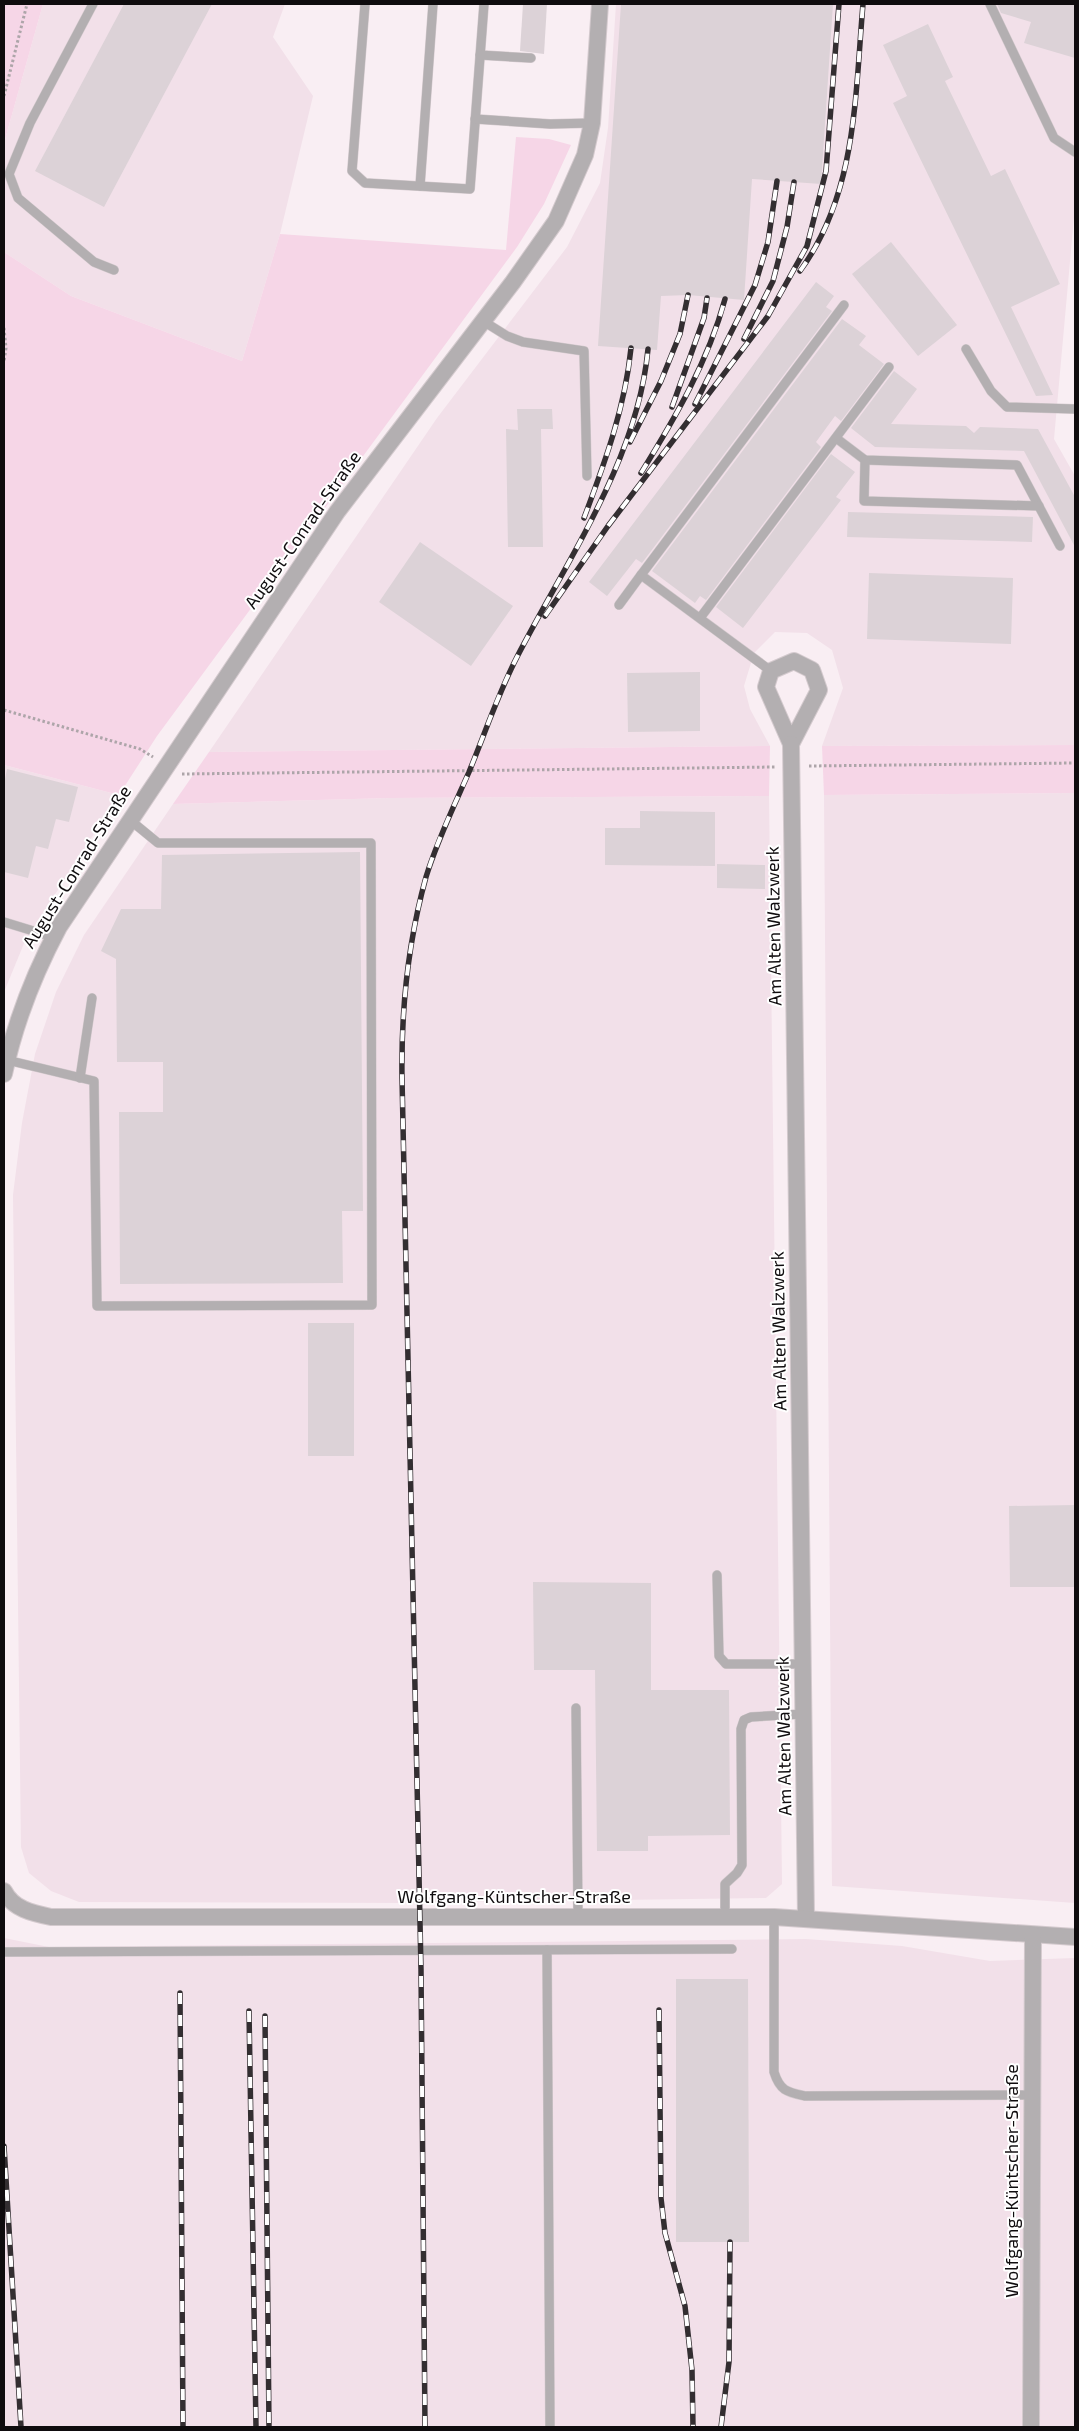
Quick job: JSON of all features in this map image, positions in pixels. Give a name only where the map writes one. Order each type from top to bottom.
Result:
[{"type":"street","name":"August-Conrad-Straße","points":[[5,1067],[21,1008],[53,937],[166,765],[337,512],[483,321],[556,221],[585,155],[592,123],[600,4]]},
{"type":"street","name":"Am Alten Walzwerk","points":[[791,744],[819,690],[812,670],[794,662],[770,671],[766,687],[791,744],[792,767],[806,1918]]},
{"type":"street","name":"Wolfgang-Küntscher-Straße","points":[[4,1891],[6,1896],[25,1912],[51,1917],[774,1917],[1075,1937]]},
{"type":"street","name":"Wolfgang-Küntscher-Straße","points":[[1032,2427],[1034,1935]]},
{"type":"lane","points":[[93,4],[30,123],[9,174],[18,198],[94,262],[114,270]]},
{"type":"lane","points":[[365,4],[352,171],[365,183],[470,189],[484,4]]},
{"type":"lane","points":[[420,186],[433,4]]},
{"type":"lane","points":[[990,4],[1054,138],[1075,152]]},
{"type":"lane","points":[[480,55],[531,58]]},
{"type":"lane","points":[[475,119],[550,124],[592,123]]},
{"type":"lane","points":[[619,605],[844,305]]},
{"type":"lane","points":[[483,321],[507,336],[523,342],[584,351],[587,476]]},
{"type":"lane","points":[[966,349],[991,391],[1007,407],[1075,409]]},
{"type":"lane","points":[[700,618],[889,367]]},
{"type":"lane","points":[[836,438],[866,460],[1017,465],[1060,546]]},
{"type":"lane","points":[[866,460],[864,501],[1039,506]]},
{"type":"lane","points":[[641,575],[770,671]]},
{"type":"lane","points":[[5,1067],[94,1081],[96,1306],[372,1305],[371,843],[158,843],[130,820]]},
{"type":"lane","points":[[4,922],[53,937]]},
{"type":"lane","points":[[80,1078],[92,998]]},
{"type":"lane","points":[[717,1575],[719,1656],[726,1664],[802,1664]]},
{"type":"lane","points":[[576,1708],[578,1916]]},
{"type":"lane","points":[[725,1917],[725,1884],[738,1873],[742,1865],[741,1729],[744,1720],[751,1716],[803,1714]]},
{"type":"lane","points":[[774,1917],[774,2072],[778,2085],[789,2093],[805,2096],[1032,2095]]},
{"type":"lane","points":[[4,1952],[732,1949]]},
{"type":"lane","points":[[547,1950],[550,2427]]},
{"type":"path","points":[[4,96],[27,4]]},
{"type":"path","points":[[4,328],[6,348],[4,362]]},
{"type":"path","points":[[4,710],[140,749],[180,774],[191,775],[1075,763]]},
{"type":"shaded area","points":[[4,4],[43,4],[4,143]]},
{"type":"shaded area","points":[[43,4],[285,4],[273,37],[313,96],[280,234],[242,361],[71,296],[4,252],[4,143]]},
{"type":"shaded area","points":[[616,4],[1075,4],[1075,206],[1054,439],[1075,476],[1075,745],[822,746],[843,688],[832,650],[807,633],[775,632],[754,653],[744,686],[750,709],[770,746],[209,752],[437,418],[567,247],[600,183],[608,128]]},
{"type":"shaded area","points":[[516,137],[549,139],[571,145],[544,204],[517,247],[157,736],[119,795],[4,765],[4,252],[71,296],[242,361],[280,234],[506,250]]},
{"type":"shaded area","points":[[1075,745],[1075,793],[824,795],[822,746]]},
{"type":"shaded area","points":[[770,746],[769,796],[390,798],[173,804],[209,752]]},
{"type":"shaded area","points":[[4,765],[119,795],[25,941],[4,992]]},
{"type":"shaded area","points":[[1075,793],[1075,1903],[832,1886],[824,795]]},
{"type":"shaded area","points":[[769,796],[782,1884],[766,1898],[405,1903],[79,1902],[51,1891],[29,1873],[21,1847],[13,1195],[22,1123],[35,1054],[56,992],[84,935],[173,804],[390,798]]},
{"type":"shaded area","points":[[4,1938],[49,1947],[806,1939],[902,1946],[990,1961],[1075,1958],[1075,2427],[4,2427]]},
{"type":"building","points":[[124,4],[212,4],[104,207],[35,171]]},
{"type":"building","points":[[523,4],[547,4],[544,54],[520,51]]},
{"type":"building","points":[[621,4],[833,4],[821,184],[752,179],[744,300],[688,295],[661,296],[657,350],[598,346]]},
{"type":"building","points":[[997,4],[1075,4],[1075,58],[1024,43],[1031,22],[1001,13]]},
{"type":"building","points":[[928,24],[953,77],[945,81],[991,176],[1005,169],[1060,284],[1011,307],[1053,395],[1036,396],[893,103],[907,96],[883,45]]},
{"type":"building","points":[[891,242],[957,325],[918,356],[852,274]]},
{"type":"building","points":[[816,282],[834,296],[826,307],[832,311],[642,563],[636,559],[607,596],[589,582]]},
{"type":"building","points":[[842,319],[866,336],[859,345],[884,364],[841,421],[835,416],[816,442],[821,447],[706,600],[700,596],[695,603],[652,571]]},
{"type":"building","points":[[894,371],[917,389],[891,424],[966,426],[974,433],[980,427],[1038,429],[1075,497],[1075,547],[1024,451],[875,447],[851,428]]},
{"type":"building","points":[[517,409],[552,409],[553,429],[541,429],[543,547],[508,547],[506,429],[518,430]]},
{"type":"building","points":[[831,454],[855,472],[836,497],[841,500],[743,628],[716,607]]},
{"type":"building","points":[[848,512],[1033,517],[1032,542],[847,537]]},
{"type":"building","points":[[420,542],[513,606],[471,666],[379,602]]},
{"type":"building","points":[[869,573],[1013,578],[1011,644],[867,639]]},
{"type":"building","points":[[700,672],[700,731],[628,732],[627,673]]},
{"type":"building","points":[[7,769],[78,787],[69,822],[56,819],[48,849],[36,846],[28,878],[4,872],[4,784]]},
{"type":"building","points":[[640,811],[715,812],[715,866],[605,865],[605,828],[640,828]]},
{"type":"building","points":[[360,852],[363,1211],[342,1211],[343,1283],[120,1284],[119,1112],[163,1112],[163,1062],[117,1062],[116,959],[101,951],[121,909],[161,909],[162,855]]},
{"type":"building","points":[[717,864],[765,865],[765,889],[717,888]]},
{"type":"building","points":[[308,1323],[354,1323],[354,1456],[308,1456]]},
{"type":"building","points":[[1075,1505],[1075,1587],[1010,1587],[1009,1506]]},
{"type":"building","points":[[533,1582],[651,1583],[651,1690],[729,1690],[730,1835],[648,1836],[648,1851],[597,1851],[595,1670],[534,1670]]},
{"type":"building","points":[[676,1979],[748,1979],[749,2242],[676,2242]]},
{"type":"railway","points":[[545,616],[608,526],[768,316],[807,246],[826,171],[839,4]]},
{"type":"railway","points":[[800,271],[819,241],[833,209],[843,176],[855,108],[863,4]]},
{"type":"railway","points":[[695,404],[755,285],[768,242],[777,181]]},
{"type":"railway","points":[[744,339],[773,281],[787,227],[794,182]]},
{"type":"railway","points":[[630,442],[661,381],[680,334],[688,295]]},
{"type":"railway","points":[[672,407],[704,318],[707,298]]},
{"type":"railway","points":[[641,473],[678,410],[700,367],[725,299]]},
{"type":"railway","points":[[584,518],[607,455],[619,413],[631,348]]},
{"type":"railway","points":[[425,2427],[421,1969],[402,1078],[404,1002],[415,926],[426,877],[435,850],[510,671],[598,508],[615,469],[630,430],[642,390],[648,349]]},
{"type":"railway","points":[[180,1993],[183,2427]]},
{"type":"railway","points":[[659,2010],[661,2198],[665,2233],[685,2306],[692,2370],[693,2427]]},
{"type":"railway","points":[[249,2011],[256,2427]]},
{"type":"railway","points":[[265,2016],[269,2427]]},
{"type":"railway","points":[[4,2146],[21,2427]]},
{"type":"railway","points":[[721,2427],[729,2362],[730,2242]]}]
